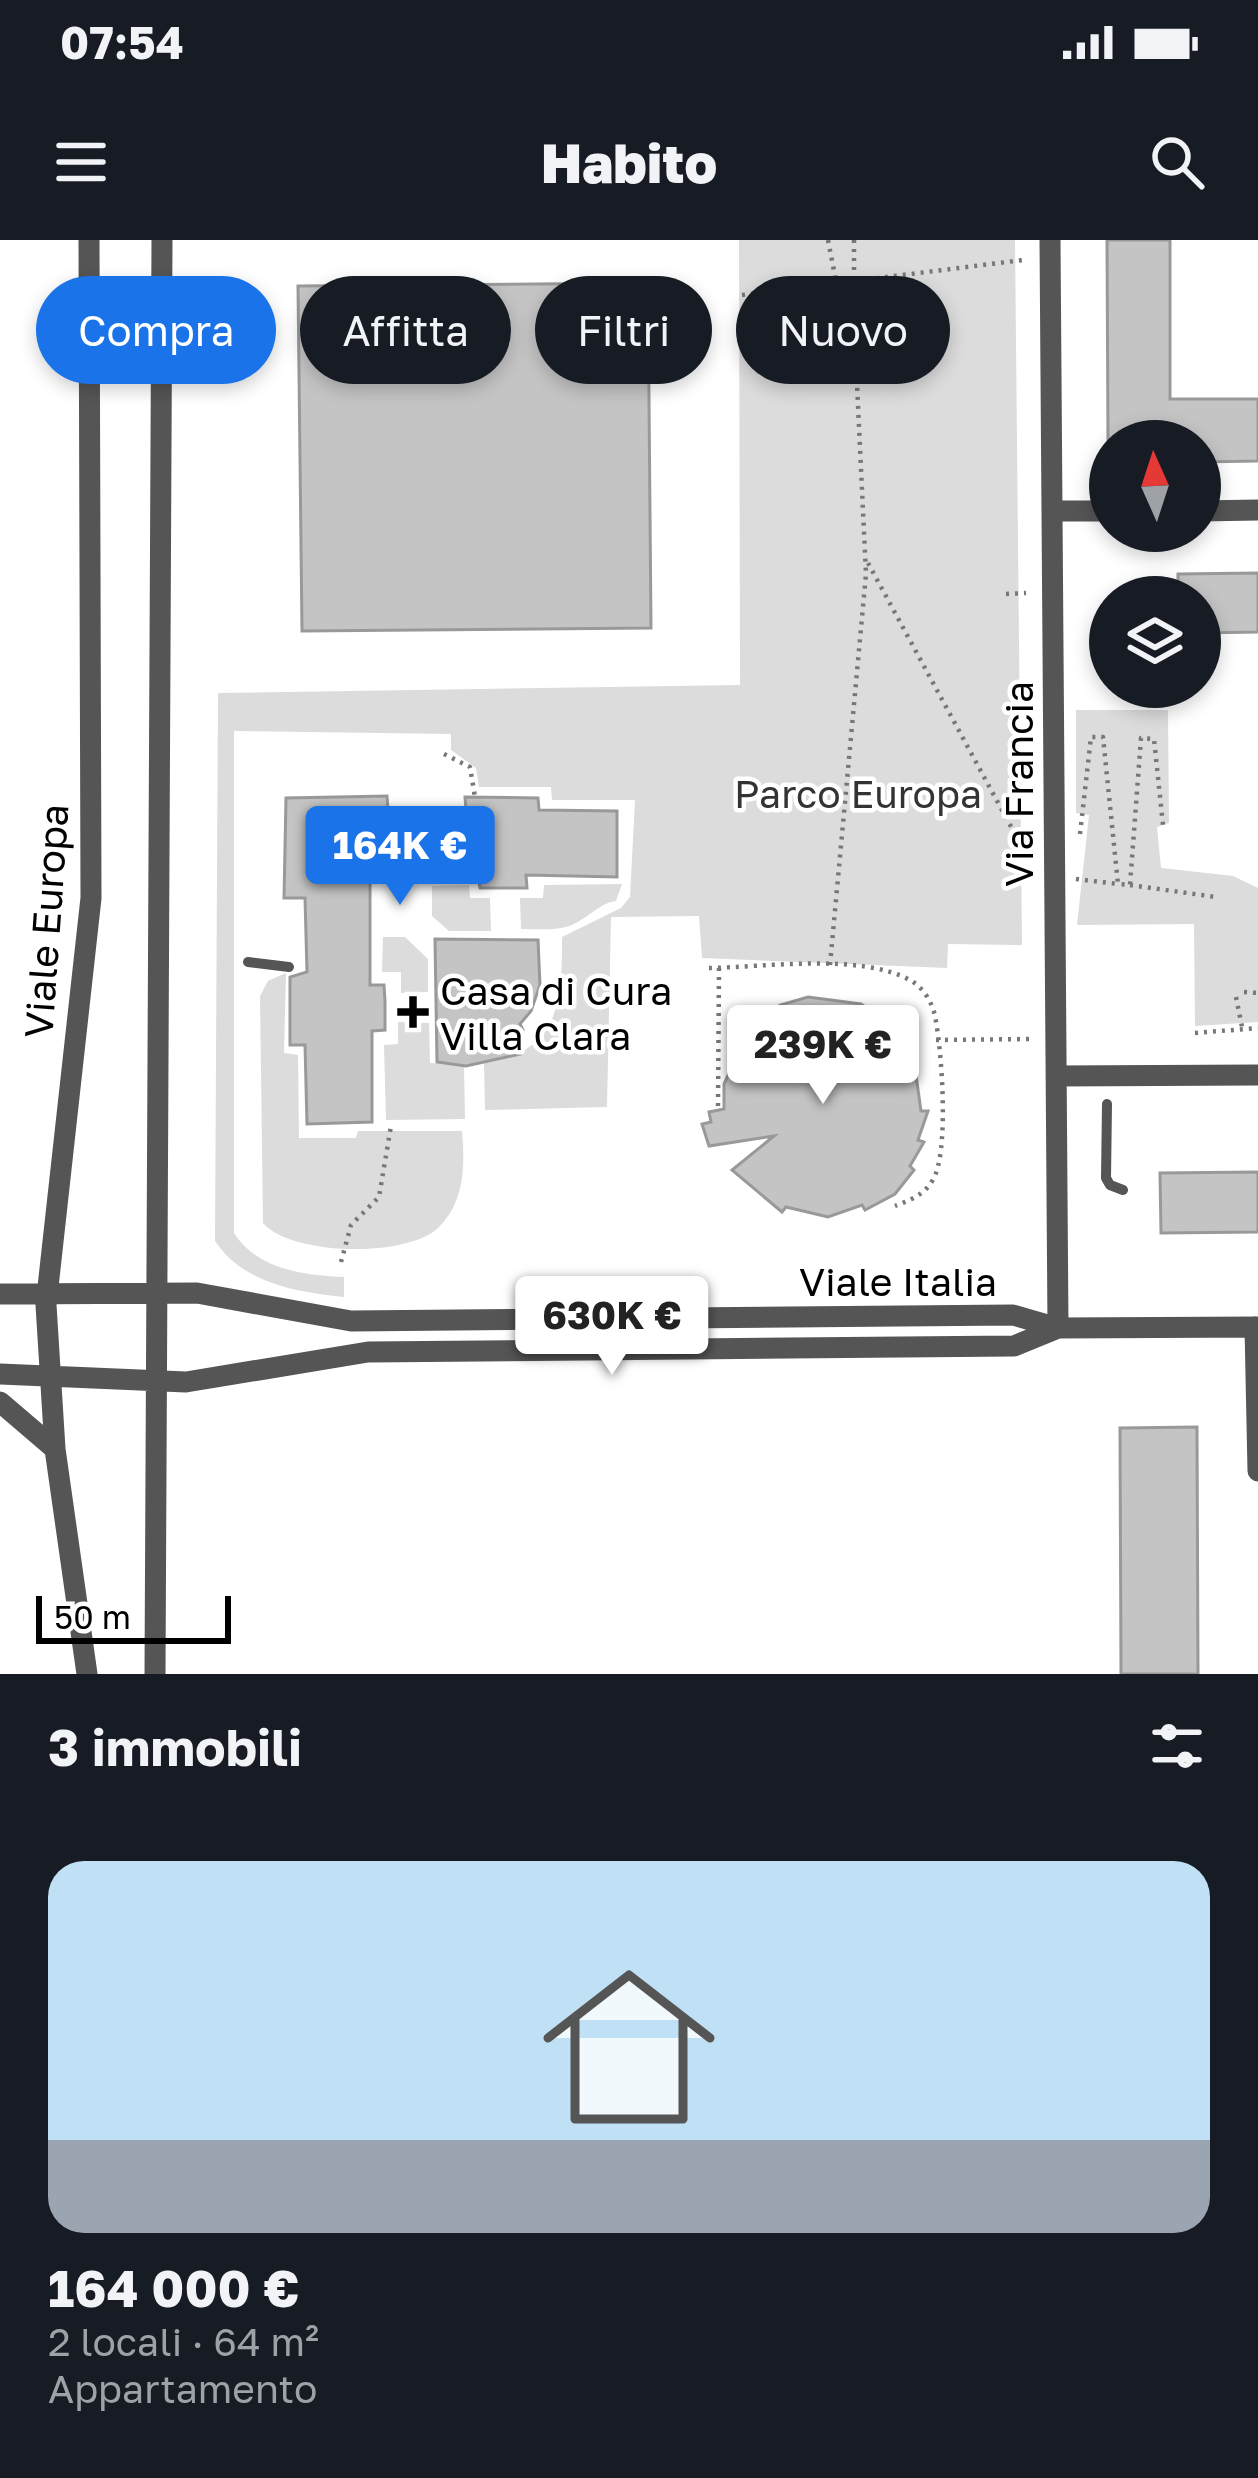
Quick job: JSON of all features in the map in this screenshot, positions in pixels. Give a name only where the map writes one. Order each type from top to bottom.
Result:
[{"type":"street","name":"Viale Europa","points":[[88,1674],[55,1449],[46,1293],[91,898],[89,240]]},
{"type":"street","points":[[155,1674],[162,994],[162,240]]},
{"type":"street","name":"Via Francia","points":[[1050,240],[1058,1328]]},
{"type":"street","points":[[1221,511],[1258,510]]},
{"type":"street","points":[[1052,511],[1089,511]]},
{"type":"street","points":[[1056,1076],[1258,1075]]},
{"type":"street","name":"Viale Italia","points":[[0,1294],[218,1295],[308,1317],[351,1322],[1013,1315],[1058,1328]]},
{"type":"street","points":[[1058,1328],[1256,1327],[1258,1471]]},
{"type":"street","name":"Viale Italia","points":[[0,1374],[155,1382],[216,1380],[303,1359],[368,1352],[1014,1346],[1058,1328]]},
{"type":"street","points":[[0,1402],[55,1449]]},
{"type":"lane","points":[[248,962],[289,967]]},
{"type":"lane","points":[[1107,1104],[1106,1178],[1123,1190]]},
{"type":"path","points":[[828,240],[836,276]]},
{"type":"path","points":[[851,276],[854,240]]},
{"type":"path","points":[[897,276],[1023,260]]},
{"type":"path","points":[[830,965],[865,558],[857,384]]},
{"type":"path","points":[[865,558],[1028,858]]},
{"type":"path","points":[[1006,594],[1026,593]]},
{"type":"path","points":[[1077,855],[1091,737],[1102,737],[1118,884]]},
{"type":"path","points":[[1130,885],[1141,738],[1154,739],[1163,825]]},
{"type":"path","points":[[444,754],[470,766],[475,797]]},
{"type":"path","points":[[1075,879],[1216,897]]},
{"type":"path","points":[[709,968],[830,965],[889,971],[914,981],[927,994],[935,1015],[941,1130],[937,1171],[923,1194],[896,1206]]},
{"type":"path","points":[[718,1106],[719,968]]},
{"type":"path","points":[[1244,992],[1258,993]]},
{"type":"path","points":[[1236,998],[1242,1029]]},
{"type":"path","points":[[1196,1033],[1258,1028]]},
{"type":"path","points":[[936,1040],[1030,1039]]},
{"type":"path","points":[[341,1262],[351,1225],[379,1197],[391,1126]]},
{"type":"green space","name":"Parco Europa","points":[[739,240],[1015,240],[1022,945],[948,944],[947,968],[702,958],[699,916],[611,917],[607,1107],[485,1110],[484,1063],[528,1048],[552,1020],[562,937],[621,908],[630,897],[635,800],[552,800],[551,787],[479,787],[476,768],[451,750],[451,734],[234,731],[234,1233],[269,1263],[344,1277],[344,1297],[290,1288],[256,1276],[227,1256],[215,1241],[218,693],[740,685],[739,384],[950,384],[950,276],[739,276]]},
{"type":"green space","points":[[1076,710],[1168,710],[1169,823],[1157,827],[1161,868],[1233,876],[1258,888],[1258,1022],[1195,1026],[1194,924],[1077,925],[1089,815],[1076,813]]},
{"type":"green space","points":[[622,884],[616,901],[572,925],[521,929],[520,898],[543,898],[544,885]]},
{"type":"green space","points":[[469,885],[470,898],[490,898],[491,931],[449,931],[432,916],[432,886]]},
{"type":"green space","points":[[383,937],[405,937],[428,959],[428,992],[401,993],[401,972],[382,972]]},
{"type":"green space","points":[[286,973],[284,1053],[298,1055],[299,1138],[356,1138],[358,1131],[462,1131],[463,1169],[454,1206],[439,1227],[424,1237],[378,1248],[323,1247],[277,1234],[263,1223],[260,996],[268,981]]},
{"type":"green space","points":[[398,1022],[429,1023],[430,1063],[464,1064],[465,1119],[386,1120],[384,1045],[398,1044]]},
{"type":"building","points":[[1107,240],[1170,240],[1170,399],[1258,399],[1258,461],[1221,462],[1221,420],[1108,420]]},
{"type":"building","points":[[511,284],[535,284],[535,384],[649,384],[651,628],[302,631],[298,286],[300,384],[511,384]]},
{"type":"building","points":[[1258,573],[1258,632],[1221,633],[1221,576],[1178,574]]},
{"type":"building","points":[[387,796],[388,810],[466,810],[465,797],[538,798],[539,810],[617,811],[617,877],[526,875],[527,888],[480,888],[478,876],[370,876],[370,985],[384,985],[385,1001],[385,1030],[372,1031],[372,1122],[307,1124],[305,1045],[290,1045],[290,977],[307,972],[305,898],[284,898],[286,798]]},
{"type":"building","points":[[435,939],[538,940],[540,985],[531,1011],[520,1024],[523,1030],[515,1035],[520,1054],[466,1066],[437,1062]]},
{"type":"building","points":[[808,997],[861,1004],[906,1037],[903,1043],[914,1061],[921,1111],[928,1111],[918,1140],[924,1142],[910,1166],[914,1170],[895,1194],[865,1210],[862,1205],[828,1217],[786,1207],[782,1212],[732,1170],[774,1136],[709,1146],[702,1124],[711,1122],[709,1112],[724,1109],[724,1084],[742,1045],[736,1038],[780,1005]]},
{"type":"building","points":[[1258,1172],[1258,1232],[1161,1233],[1160,1173]]},
{"type":"building","points":[[1197,1427],[1198,1674],[1121,1674],[1120,1428]]},
{"type":"place","name":"Casa di Cura Villa Clara","points":[[413,1012]]}]
